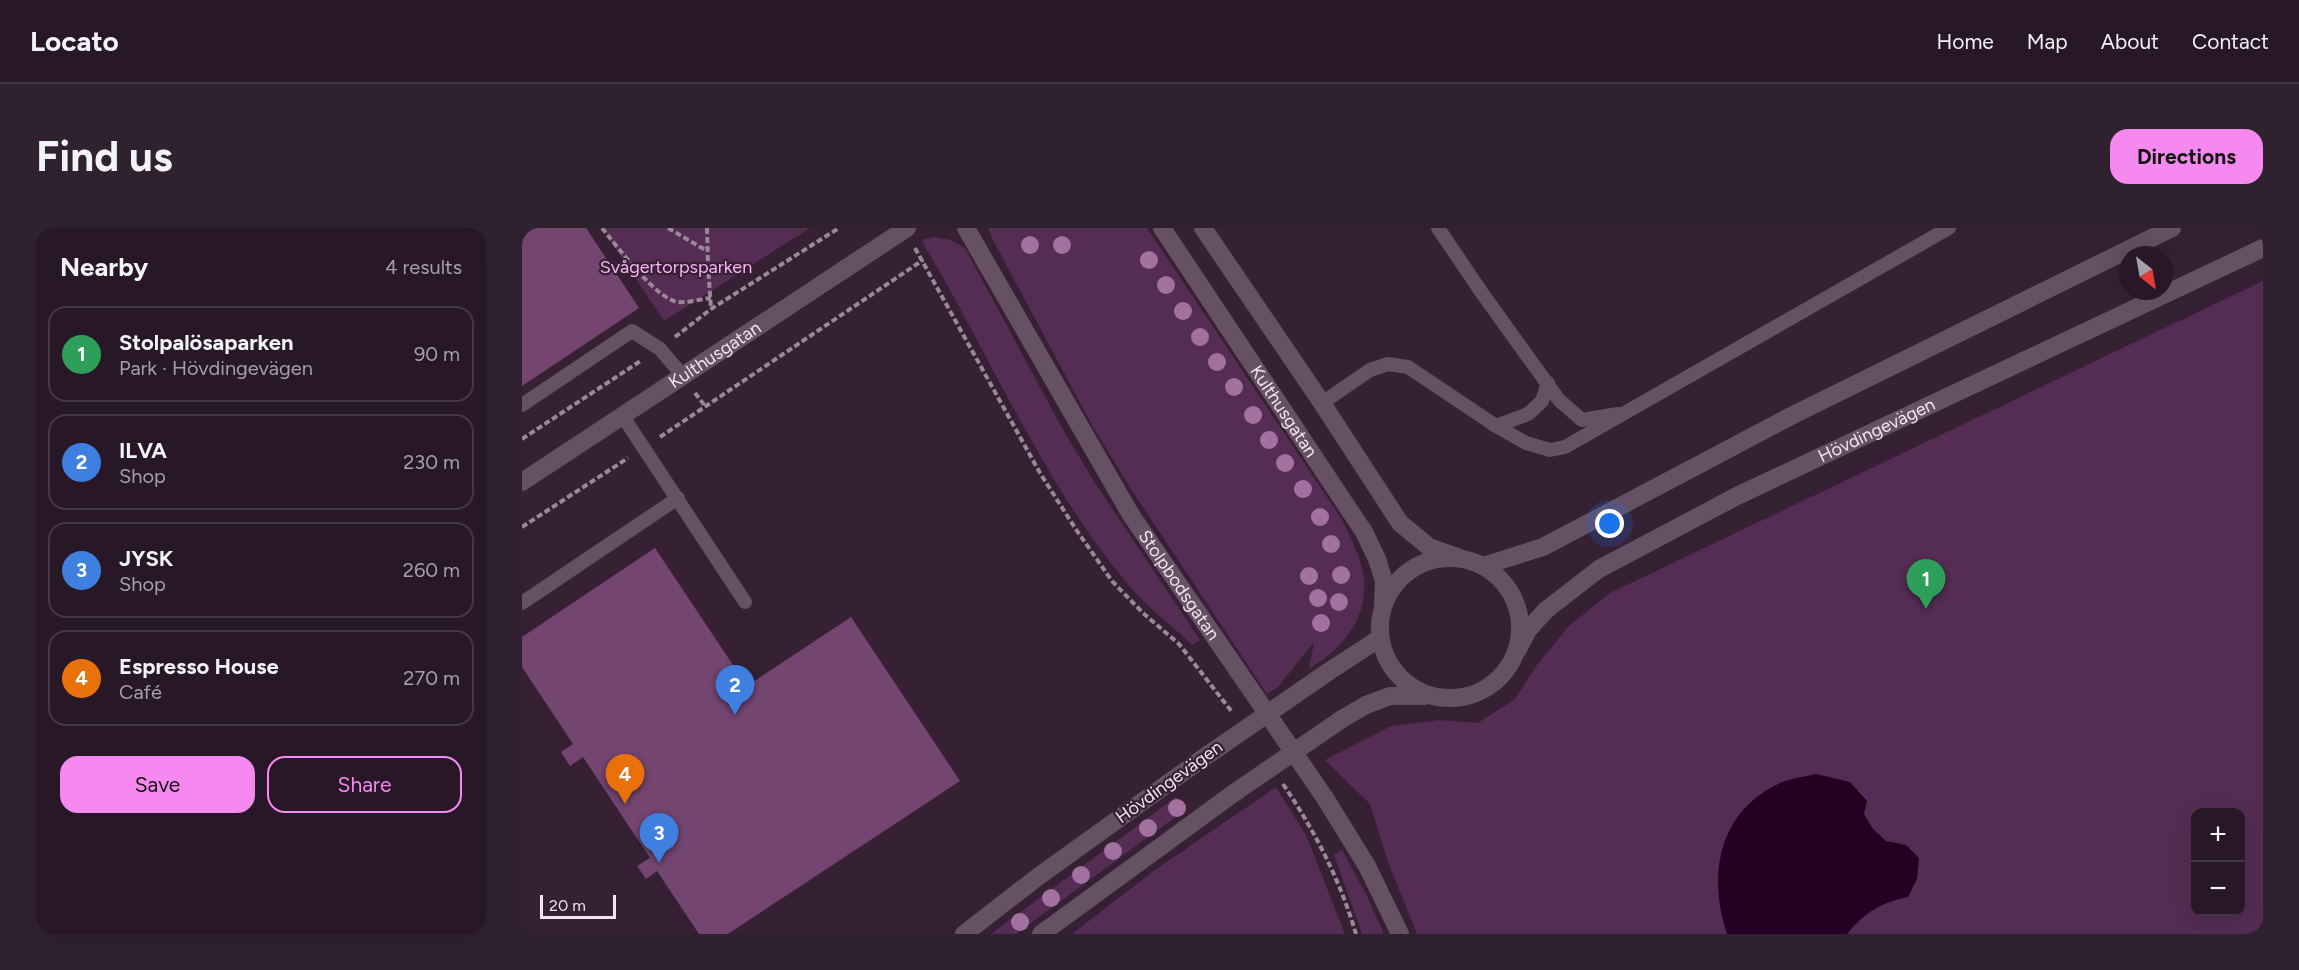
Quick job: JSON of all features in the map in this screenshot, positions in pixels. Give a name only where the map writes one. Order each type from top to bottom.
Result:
[{"type":"street","name":"Stolpbodsgatan","points":[[966,228],[1131,515],[1325,798],[1367,866],[1400,934]]},
{"type":"street","name":"Kulthusgatan","points":[[1162,228],[1364,532],[1377,559],[1384,581],[1383,605]]},
{"type":"street","name":"Kulthusgatan","points":[[1203,228],[1400,523],[1429,547],[1460,558]]},
{"type":"street","points":[[1483,566],[1543,547],[1793,415],[2172,228]]},
{"type":"street","name":"Kulthusgatan","points":[[522,482],[906,229]]},
{"type":"street","name":"Hövdingevägen","points":[[1041,934],[1234,793],[1366,705],[1390,696],[1430,696],[1451,699],[1473,696],[1491,685],[1507,670],[1528,630],[1546,610],[1599,569],[1757,486],[2263,248]]},
{"type":"street","name":"Hövdingevägen","points":[[1430,696],[1411,688],[1396,675],[1385,657],[1380,638],[1379,621],[1383,605],[1392,588],[1405,574],[1422,563],[1440,558],[1460,558],[1483,566],[1502,582],[1516,602],[1520,618],[1517,651]]},
{"type":"street","name":"Hövdingevägen","points":[[964,934],[1039,876],[1199,761],[1380,638]]},
{"type":"lane","points":[[1438,228],[1559,400],[1582,420],[1622,414]]},
{"type":"lane","points":[[1322,403],[1370,370],[1388,364],[1408,367],[1496,426],[1526,443],[1550,450],[1565,447],[1589,436],[1622,414],[1949,228]]},
{"type":"lane","points":[[522,405],[632,331],[660,348],[683,376]]},
{"type":"lane","points":[[1496,426],[1528,414],[1542,401],[1548,383]]},
{"type":"lane","points":[[622,415],[745,602]]},
{"type":"lane","points":[[522,603],[678,498]]},
{"type":"path","points":[[602,228],[630,262],[668,299],[679,302],[711,298]]},
{"type":"path","points":[[668,228],[707,251]]},
{"type":"path","points":[[707,228],[711,309]]},
{"type":"path","points":[[522,439],[660,348],[711,309],[839,228]]},
{"type":"path","points":[[906,229],[1040,473],[1075,528],[1112,581],[1143,613],[1179,644],[1234,714]]},
{"type":"path","points":[[522,527],[923,260]]},
{"type":"path","points":[[1281,781],[1315,834],[1335,877],[1356,934]]},
{"type":"green space","name":"Svågertorpsparken","points":[[602,228],[810,228],[664,321]]},
{"type":"green space","points":[[988,228],[1147,228],[1343,521],[1357,553],[1364,581],[1364,597],[1360,612],[1346,638],[1323,660],[1309,669],[1314,642],[1278,687],[1267,694],[1131,489],[1093,427]]},
{"type":"green space","points":[[934,237],[950,240],[965,248],[1062,428],[1093,480],[1200,640],[1192,645],[1133,591],[1068,502],[924,245],[922,240]]},
{"type":"green space","points":[[2263,281],[2263,934],[1417,934],[1388,862],[1370,804],[1325,760],[1391,726],[1439,720],[1478,723],[1515,699],[1537,665],[1569,626],[1610,593]]},
{"type":"green space","points":[[1276,787],[1306,835],[1345,934],[1072,934],[1155,870]]},
{"type":"green space","points":[[1176,797],[1185,810],[1016,934],[991,934]]},
{"type":"green space","points":[[1342,850],[1384,934],[1362,934],[1334,855]]},
{"type":"shaded area","points":[[1816,774],[1850,782],[1867,801],[1864,814],[1873,829],[1886,841],[1906,845],[1919,858],[1917,879],[1908,897],[1874,910],[1860,920],[1847,934],[1727,934],[1718,889],[1723,846],[1731,827],[1743,810],[1759,795],[1784,781]]},
{"type":"building","points":[[522,228],[586,228],[639,308],[522,386]]},
{"type":"building","points":[[655,548],[747,686],[851,617],[960,781],[728,934],[699,934],[657,871],[646,879],[637,866],[650,858],[583,757],[570,766],[561,752],[573,744],[522,667],[522,637]]},
{"type":"place","name":"Stolpalösaparken","points":[[1926,609]]},
{"type":"place","name":"ILVA","points":[[735,715]]},
{"type":"place","name":"Espresso House","points":[[625,804]]},
{"type":"place","name":"JYSK","points":[[659,863]]}]
